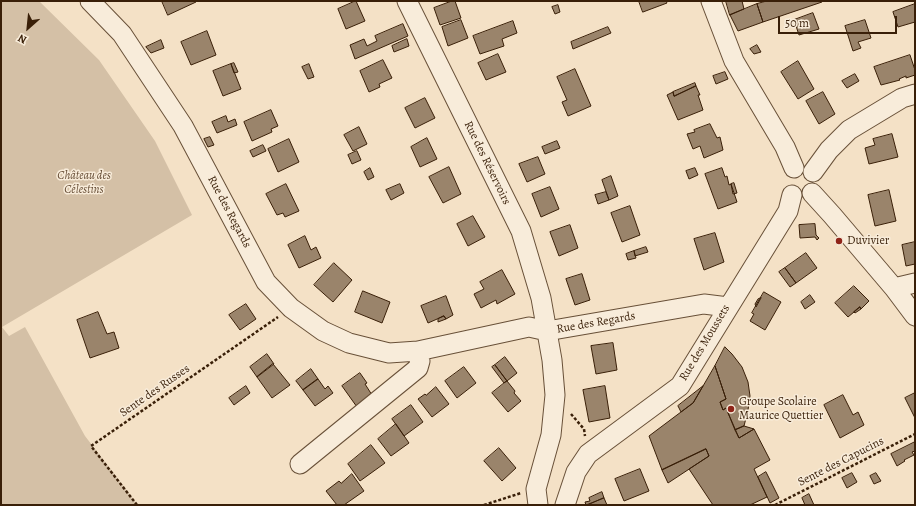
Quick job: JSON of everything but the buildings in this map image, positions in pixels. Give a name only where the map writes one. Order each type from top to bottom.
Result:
[{"type":"street","name":"Rue des Regards","points":[[90,1],[122,34],[183,126],[266,282],[291,308],[323,331],[349,343],[389,353],[418,351],[529,327],[547,331],[704,304],[728,307]]},
{"type":"street","name":"Rue des Réservoirs","points":[[407,1],[521,231],[540,298],[552,360],[555,395],[551,435],[537,497]]},
{"type":"street","points":[[711,1],[734,62],[785,147],[794,168]]},
{"type":"street","points":[[813,172],[829,150],[849,130],[902,98],[915,94]]},
{"type":"street","points":[[801,166],[813,172],[817,183],[816,188],[812,193],[803,198],[792,196],[788,191],[786,184],[786,178],[789,172],[794,168],[801,166]]},
{"type":"street","points":[[812,193],[832,214],[894,288],[915,316]]},
{"type":"street","name":"Rue des Moussets","points":[[565,505],[576,472],[588,454],[680,386],[788,211],[792,196]]},
{"type":"street","points":[[894,288],[915,283]]},
{"type":"street","points":[[300,464],[418,368],[420,361],[418,351]]},
{"type":"path","name":"Sente des Russes","points":[[137,505],[91,446],[291,308]]},
{"type":"path","points":[[555,395],[569,397],[571,414],[584,429],[588,454]]},
{"type":"path","name":"Sente des Capucins","points":[[775,505],[915,434]]},
{"type":"path","points":[[484,505],[537,497]]},
{"type":"green space","name":"Château des Célestins","points":[[1,1],[39,1],[99,60],[155,141],[192,215],[2,327],[9,336],[25,327],[85,436],[138,505],[1,505]]},
{"type":"place","name":"Duvivier","points":[[839,241]]},
{"type":"place","name":"Groupe Scolaire Maurice Quettier","points":[[731,409]]}]
